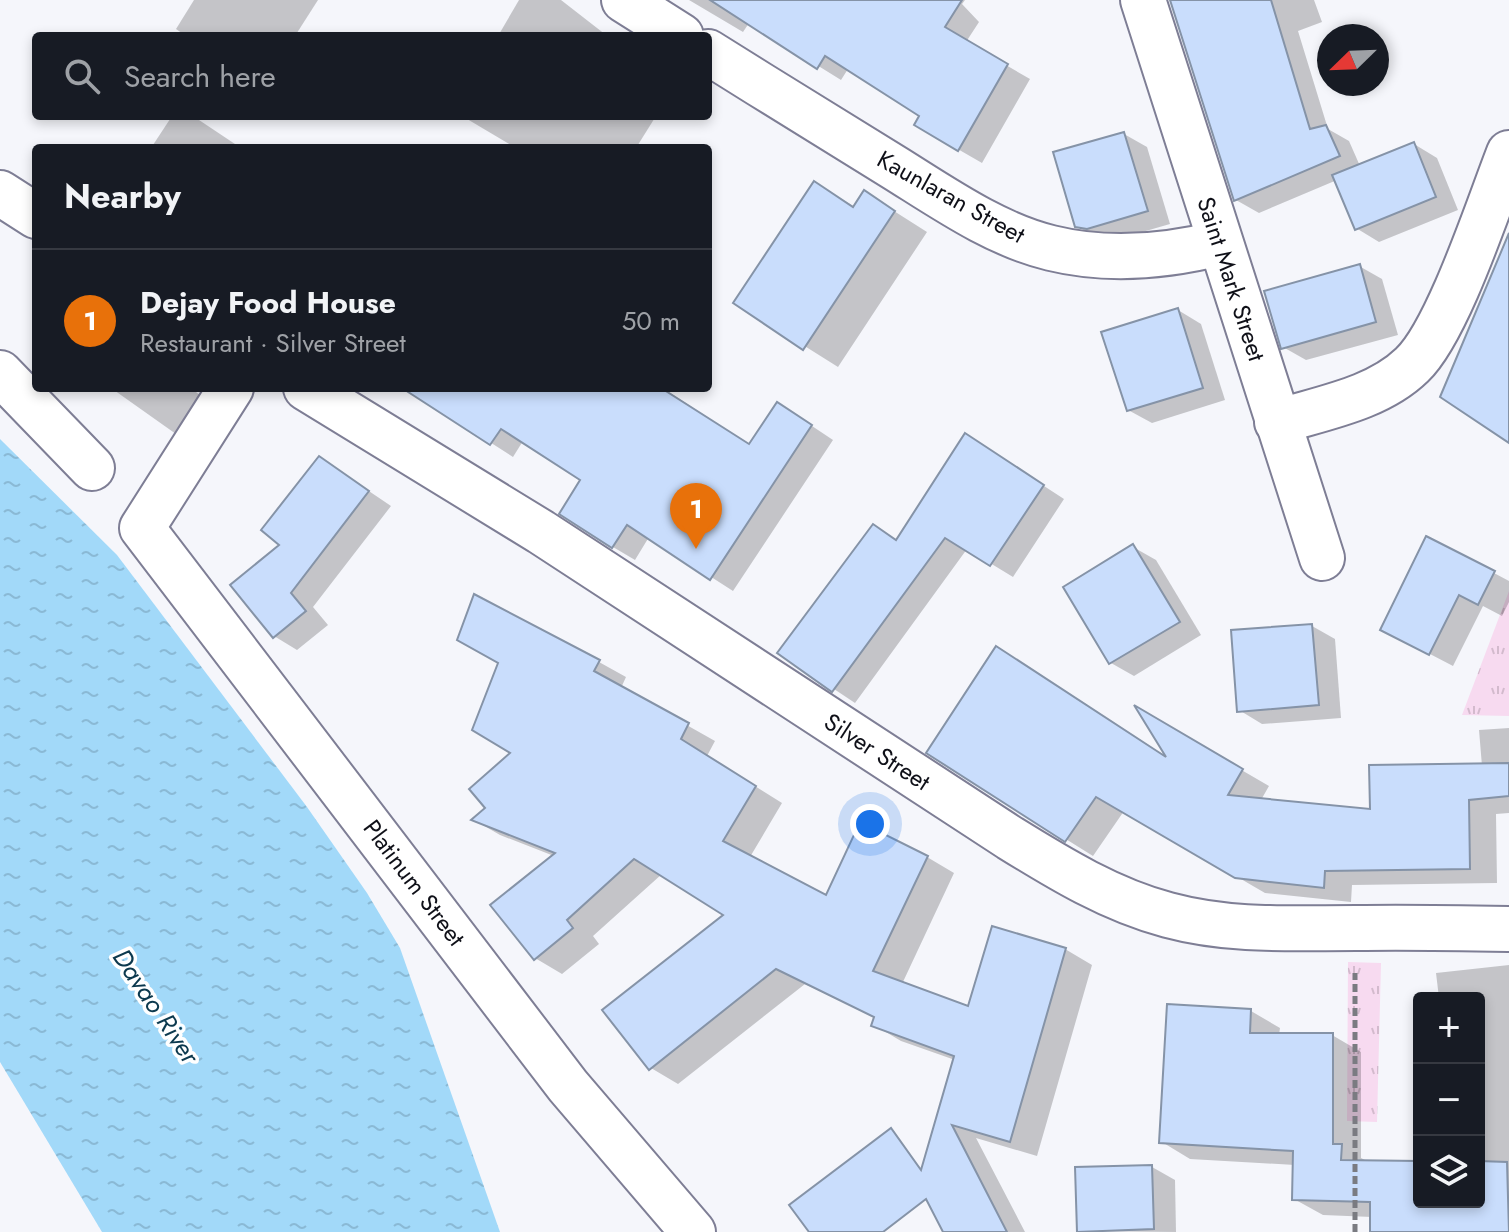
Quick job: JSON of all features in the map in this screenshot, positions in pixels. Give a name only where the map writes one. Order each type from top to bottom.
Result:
[{"type":"street","points":[[624,0],[675,32]]},
{"type":"street","name":"Saint Mark Street","points":[[1143,0],[1322,558]]},
{"type":"street","name":"Kaunlaran Street","points":[[712,54],[922,185],[998,228],[1049,248],[1096,257],[1133,256],[1174,254],[1220,243]]},
{"type":"street","points":[[1277,422],[1359,397],[1413,364],[1449,301],[1509,153]]},
{"type":"street","points":[[0,193],[32,213]]},
{"type":"street","points":[[0,373],[92,468]]},
{"type":"street","name":"Platinum Street","points":[[228,392],[142,528],[568,1086],[693,1232]]},
{"type":"street","name":"Silver Street","points":[[313,392],[541,532],[1062,871],[1116,897],[1167,915],[1222,926],[1274,930],[1509,929]]},
{"type":"path","points":[[1355,928],[1355,1232]]},
{"type":"green space","points":[[1509,591],[1509,716],[1462,715]]},
{"type":"green space","points":[[1348,962],[1381,963],[1377,1122],[1347,1121]]},
{"type":"water","name":"Davao River","points":[[0,439],[117,555],[307,807],[367,893],[400,948],[500,1232],[102,1232],[0,1062]]},
{"type":"building","points":[[710,0],[962,0],[945,27],[1008,64],[958,151],[914,125],[919,116],[825,56],[817,69]]},
{"type":"building","points":[[1170,0],[1271,0],[1310,129],[1326,125],[1340,156],[1234,201]]},
{"type":"building","points":[[1124,132],[1148,211],[1087,229],[1075,227],[1053,152]]},
{"type":"building","points":[[1414,142],[1436,197],[1355,230],[1332,175]]},
{"type":"building","points":[[814,181],[853,207],[864,190],[895,211],[803,350],[733,303]]},
{"type":"building","points":[[1509,233],[1509,443],[1440,397]]},
{"type":"building","points":[[1360,264],[1376,322],[1281,349],[1264,291]]},
{"type":"building","points":[[1178,308],[1203,388],[1127,411],[1101,332]]},
{"type":"building","points":[[408,392],[667,392],[749,444],[777,402],[812,425],[710,580],[627,525],[612,548],[559,514],[580,480],[501,429],[490,445]]},
{"type":"building","points":[[965,433],[1044,485],[990,566],[945,538],[832,692],[777,653],[873,524],[896,540]]},
{"type":"building","points":[[319,456],[369,491],[291,593],[306,611],[273,638],[230,585],[279,545],[261,530]]},
{"type":"building","points":[[1426,536],[1495,571],[1478,605],[1459,595],[1429,655],[1380,630]]},
{"type":"building","points":[[1133,544],[1180,622],[1109,664],[1063,587]]},
{"type":"building","points":[[474,594],[600,660],[594,671],[689,723],[681,739],[756,786],[723,841],[826,895],[860,822],[928,856],[873,971],[968,1006],[992,926],[1066,948],[1010,1142],[952,1125],[1007,1232],[943,1232],[926,1199],[883,1232],[809,1232],[789,1205],[891,1128],[921,1170],[954,1056],[871,1026],[874,1017],[776,969],[649,1070],[602,1010],[723,915],[634,859],[567,920],[573,928],[534,960],[490,905],[555,853],[471,820],[485,808],[469,789],[510,753],[472,730],[498,663],[457,640]]},
{"type":"building","points":[[1312,624],[1319,705],[1237,712],[1231,630]]},
{"type":"building","points":[[996,646],[1166,757],[1134,705],[1243,769],[1228,795],[1370,809],[1369,765],[1509,763],[1509,796],[1469,800],[1470,869],[1325,871],[1324,888],[1235,878],[1096,797],[1065,842],[926,753]]},
{"type":"building","points":[[1167,1004],[1251,1009],[1250,1033],[1333,1033],[1333,1144],[1342,1144],[1341,1160],[1413,1161],[1413,1208],[1485,1208],[1485,1161],[1507,1162],[1509,1232],[1370,1232],[1370,1202],[1292,1200],[1293,1151],[1159,1143]]},
{"type":"building","points":[[1152,1165],[1154,1229],[1077,1232],[1075,1167]]},
{"type":"place","name":"Dejay Food House","points":[[696,549]]}]
